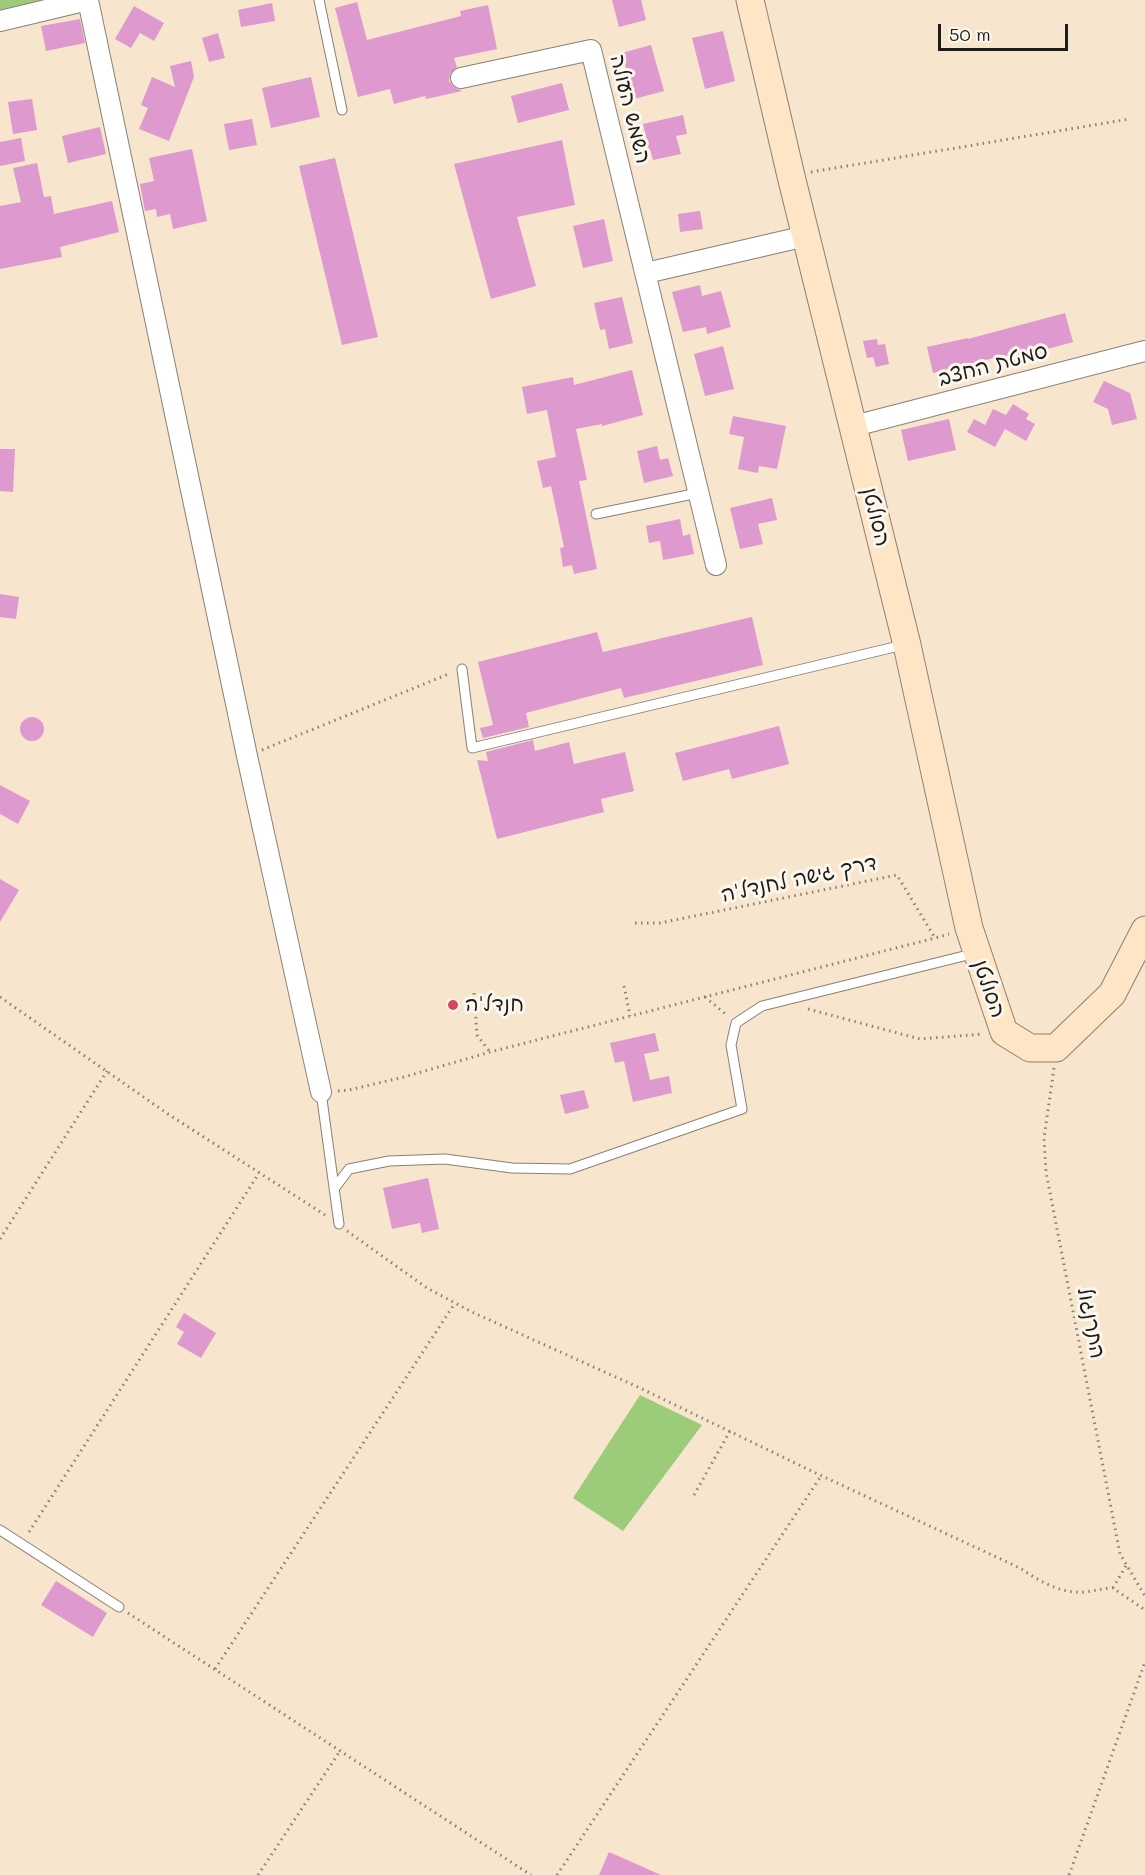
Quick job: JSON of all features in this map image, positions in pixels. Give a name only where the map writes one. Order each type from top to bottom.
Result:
[{"type":"street","points":[[0,21],[88,0],[247,756],[321,1092]]},
{"type":"street","name":"הסולטן","points":[[750,0],[907,645],[973,941],[1004,1032]]},
{"type":"street","name":"השמש העולה","points":[[461,78],[591,50],[716,565]]},
{"type":"street","points":[[646,273],[806,236]]},
{"type":"street","name":"סמטת החצב","points":[[854,426],[1145,351]]},
{"type":"street","points":[[1004,1032],[1030,1047],[1056,1048],[1112,994],[1145,930]]},
{"type":"lane","points":[[319,0],[342,110]]},
{"type":"lane","points":[[596,514],[698,493]]},
{"type":"lane","points":[[462,669],[472,748],[907,645]]},
{"type":"lane","points":[[334,1189],[349,1168],[389,1161],[445,1159],[512,1168],[570,1168],[742,1109],[731,1045],[736,1023],[762,1006],[973,941]]},
{"type":"lane","points":[[321,1092],[339,1224]]},
{"type":"lane","points":[[0,1530],[119,1607]]},
{"type":"path","points":[[791,176],[1130,119]]},
{"type":"path","points":[[247,756],[462,669]]},
{"type":"path","name":"דרך גישה לחנדל'ה","points":[[635,923],[660,923],[897,875],[935,938]]},
{"type":"path","points":[[321,1092],[349,1090],[404,1077],[490,1052],[935,938],[973,941]]},
{"type":"path","points":[[624,986],[630,1016]]},
{"type":"path","points":[[474,993],[477,1035],[490,1052]]},
{"type":"path","points":[[0,997],[168,1114],[339,1224],[427,1288],[455,1303],[1020,1568],[1051,1586],[1086,1592],[1113,1588],[1145,1610]]},
{"type":"path","points":[[705,997],[736,1023]]},
{"type":"path","points":[[780,1002],[920,1039],[1004,1032]]},
{"type":"path","name":"התרנגול","points":[[1056,1048],[1044,1138],[1046,1172],[1120,1554],[1145,1596]]},
{"type":"path","points":[[0,1239],[107,1071]]},
{"type":"path","points":[[21,1544],[259,1173]]},
{"type":"path","points":[[214,1670],[455,1303]]},
{"type":"path","points":[[694,1496],[730,1431]]},
{"type":"path","points":[[557,1875],[822,1476]]},
{"type":"path","points":[[1113,1588],[1126,1564]]},
{"type":"path","points":[[119,1607],[531,1875]]},
{"type":"path","points":[[1069,1875],[1145,1662]]},
{"type":"path","points":[[258,1875],[340,1751]]},
{"type":"green space","points":[[0,0],[57,0],[0,12]]},
{"type":"green space","points":[[640,1395],[702,1425],[623,1531],[573,1498]]},
{"type":"building","points":[[612,0],[641,0],[646,20],[619,27]]},
{"type":"building","points":[[357,2],[367,40],[461,16],[460,11],[488,5],[497,49],[454,58],[457,67],[450,74],[449,81],[462,91],[426,99],[425,96],[394,104],[390,89],[358,97],[335,8]]},
{"type":"building","points":[[272,3],[275,21],[241,27],[238,10]]},
{"type":"building","points":[[134,6],[164,23],[154,41],[140,33],[131,48],[115,39]]},
{"type":"building","points":[[80,19],[85,43],[46,51],[41,26]]},
{"type":"building","points":[[723,31],[735,81],[705,89],[692,38]]},
{"type":"building","points":[[218,33],[225,58],[209,62],[202,38]]},
{"type":"building","points":[[651,45],[664,91],[634,99],[622,53]]},
{"type":"building","points":[[191,61],[194,77],[169,141],[139,129],[148,108],[141,105],[152,77],[175,87],[170,66]]},
{"type":"building","points":[[311,77],[320,117],[271,128],[262,88]]},
{"type":"building","points":[[562,83],[569,110],[518,123],[511,96]]},
{"type":"building","points":[[32,99],[37,130],[13,134],[8,102]]},
{"type":"building","points":[[683,115],[687,134],[676,136],[681,154],[653,160],[643,124]]},
{"type":"building","points":[[252,119],[257,145],[229,150],[224,124]]},
{"type":"building","points":[[100,127],[106,154],[68,163],[62,136]]},
{"type":"building","points":[[21,138],[25,161],[0,166],[0,142]]},
{"type":"building","points":[[562,140],[575,205],[517,217],[536,286],[491,299],[454,164]]},
{"type":"building","points":[[192,149],[207,221],[173,229],[170,214],[157,217],[156,209],[145,211],[140,184],[154,181],[149,158]]},
{"type":"building","points":[[335,158],[378,337],[342,345],[299,166]]},
{"type":"building","points":[[37,163],[44,197],[51,196],[54,214],[112,201],[119,232],[60,247],[62,257],[0,269],[0,206],[21,202],[13,168]]},
{"type":"building","points":[[700,211],[703,229],[680,232],[678,214]]},
{"type":"building","points":[[604,219],[613,261],[583,268],[573,226]]},
{"type":"building","points":[[700,285],[702,296],[721,291],[731,327],[707,334],[706,327],[683,332],[672,292]]},
{"type":"building","points":[[622,297],[633,343],[609,349],[605,329],[600,330],[594,303]]},
{"type":"building","points":[[1065,313],[1073,342],[996,363],[994,358],[933,373],[927,347],[968,339]]},
{"type":"building","points":[[877,339],[878,345],[885,344],[889,364],[876,367],[873,357],[867,358],[863,341]]},
{"type":"building","points":[[723,346],[734,389],[705,396],[694,354]]},
{"type":"building","points":[[632,370],[643,415],[602,426],[602,424],[576,429],[587,480],[579,481],[597,569],[574,574],[572,565],[563,567],[560,548],[564,547],[551,486],[543,488],[537,461],[556,457],[547,410],[527,414],[522,387],[573,377],[574,385]]},
{"type":"building","points":[[1104,381],[1130,393],[1137,419],[1112,425],[1108,409],[1093,402]]},
{"type":"building","points":[[1013,404],[1029,414],[1026,419],[1035,424],[1026,441],[1005,429],[995,447],[967,432],[974,419],[985,425],[993,409],[1006,415]]},
{"type":"building","points":[[733,416],[786,426],[777,469],[759,466],[758,473],[738,469],[744,437],[729,434]]},
{"type":"building","points":[[949,419],[956,450],[908,461],[901,430]]},
{"type":"building","points":[[657,446],[660,460],[668,458],[673,476],[644,483],[637,451]]},
{"type":"building","points":[[0,449],[15,449],[13,492],[0,491]]},
{"type":"building","points":[[772,498],[777,520],[758,524],[763,544],[740,549],[730,508]]},
{"type":"building","points":[[680,519],[683,536],[690,534],[694,554],[663,560],[660,541],[649,543],[646,526]]},
{"type":"building","points":[[0,594],[19,597],[16,619],[0,617]]},
{"type":"building","points":[[752,617],[763,665],[624,698],[621,688],[526,713],[529,727],[483,738],[480,728],[493,725],[478,662],[597,632],[603,652]]},
{"type":"building","points":[[32,717],[41,720],[44,729],[41,738],[32,741],[23,738],[20,729],[23,720]]},
{"type":"building","points":[[779,726],[789,764],[732,779],[729,769],[683,781],[675,753]]},
{"type":"building","points":[[533,740],[535,751],[569,742],[574,764],[625,752],[634,791],[601,799],[604,812],[497,839],[477,760],[488,761],[486,752]]},
{"type":"building","points":[[0,785],[30,801],[18,824],[0,814]]},
{"type":"building","points":[[0,879],[19,890],[0,922]]},
{"type":"building","points":[[655,1033],[659,1051],[644,1054],[650,1080],[669,1076],[672,1093],[633,1102],[624,1061],[615,1063],[610,1043]]},
{"type":"building","points":[[584,1090],[589,1108],[565,1114],[560,1095]]},
{"type":"building","points":[[428,1178],[439,1229],[422,1233],[420,1223],[392,1229],[383,1188]]},
{"type":"building","points":[[184,1313],[216,1333],[201,1358],[177,1344],[184,1332],[176,1327]]},
{"type":"building","points":[[56,1581],[107,1613],[93,1637],[41,1605]]},
{"type":"building","points":[[609,1852],[661,1875],[599,1875]]},
{"type":"place","name":"חנדל'ה","points":[[453,1005]]}]
